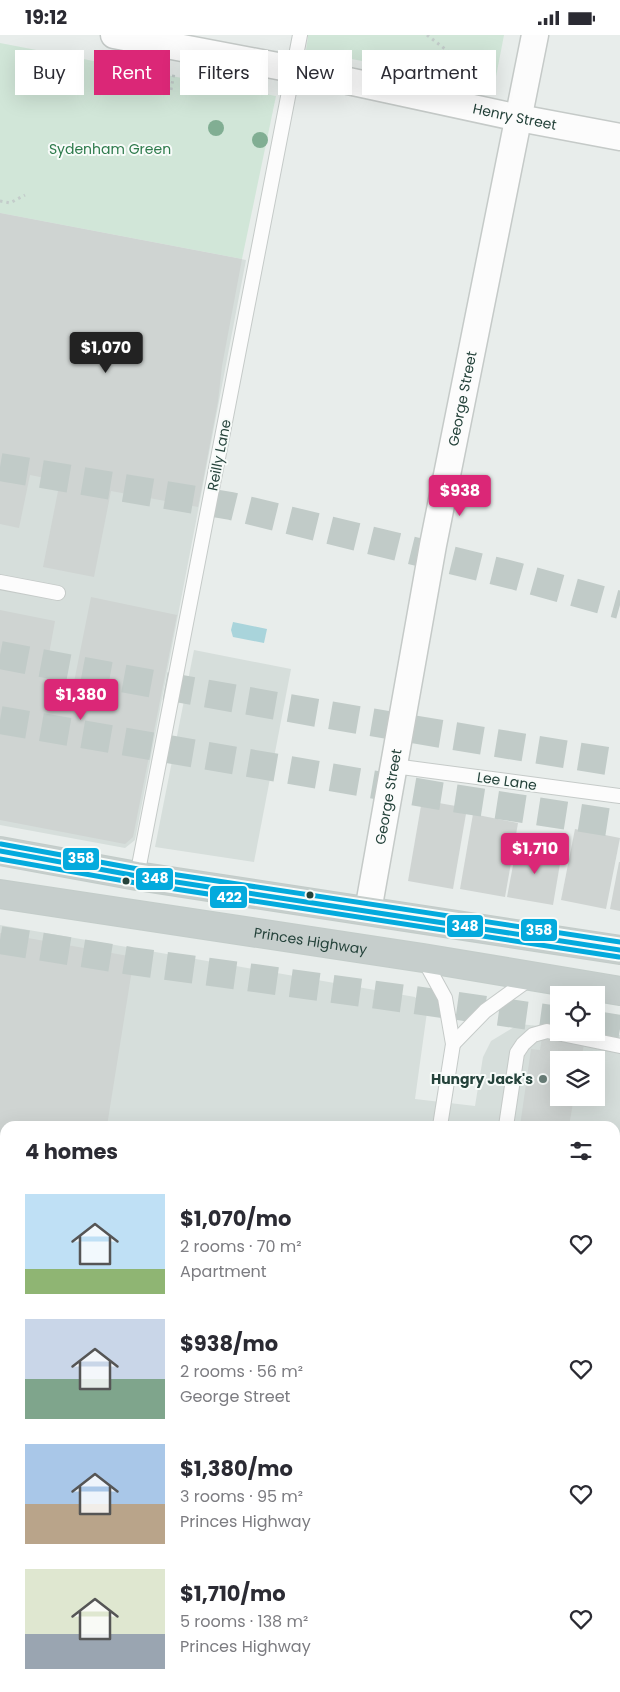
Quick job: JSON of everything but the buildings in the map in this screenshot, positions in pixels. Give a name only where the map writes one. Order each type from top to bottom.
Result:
[{"type":"highway","points":[[0,851],[137,876],[620,950]]},
{"type":"highway","name":"Princes Highway","points":[[0,894],[423,958],[620,991]]},
{"type":"street","name":"Henry Street","points":[[114,35],[278,66]]},
{"type":"street","name":"George Street","points":[[368,911],[433,545],[535,35]]},
{"type":"street","name":"Henry Street","points":[[352,82],[519,118],[620,137]]},
{"type":"lane","name":"Reilly Lane","points":[[297,50],[300,35]]},
{"type":"lane","name":"Reilly Lane","points":[[137,876],[288,95]]},
{"type":"lane","points":[[0,582],[58,593]]},
{"type":"lane","name":"Lee Lane","points":[[394,766],[620,796]]},
{"type":"lane","points":[[423,958],[445,998],[453,1044],[441,1121]]},
{"type":"lane","points":[[453,1044],[485,1011],[532,977]]},
{"type":"lane","points":[[507,1121],[517,1053],[533,1035],[547,1031],[620,1046]]},
{"type":"path","points":[[427,35],[494,87],[519,118]]},
{"type":"path","points":[[171,90],[174,70]]},
{"type":"path","points":[[0,201],[10,203],[25,195]]},
{"type":"shaded area","points":[[0,213],[246,260],[135,840],[125,848],[0,825]]},
{"type":"shaded area","points":[[194,650],[291,669],[254,862],[155,847]]},
{"type":"shaded area","points":[[0,925],[415,997],[427,1012],[415,1099],[475,1106],[483,1057],[491,1041],[519,1024],[550,1027],[550,1041],[605,1041],[605,1033],[620,1035],[620,1121],[0,1121]]},
{"type":"green space","points":[[301,35],[504,35],[496,77],[496,50],[362,50],[362,61],[352,59],[352,50],[306,50],[308,37]]},
{"type":"green space","name":"Sydenham Green","points":[[0,43],[36,50],[15,50],[15,95],[84,95],[84,59],[94,61],[94,95],[170,95],[170,76],[180,78],[180,95],[276,96],[242,259],[0,213]]},
{"type":"water","points":[[233,622],[267,629],[264,643],[233,637],[231,630]]},
{"type":"tunnel","points":[[0,467],[231,506],[516,576],[620,605]]},
{"type":"tunnel","points":[[0,655],[310,712],[620,763]]},
{"type":"tunnel","points":[[0,720],[440,796],[620,824]]},
{"type":"tunnel","points":[[0,940],[131,961],[550,1019]]},
{"type":"tunnel","points":[[605,1026],[620,1029]]},
{"type":"transit line","name":"358","points":[[1,844],[138,869],[620,942]]},
{"type":"transit line","name":"348","points":[[0,851],[137,876],[620,950]]},
{"type":"transit line","name":"422","points":[[0,859],[136,883],[619,957]]},
{"type":"place","name":"Hungry Jack's","points":[[543,1079]]}]
